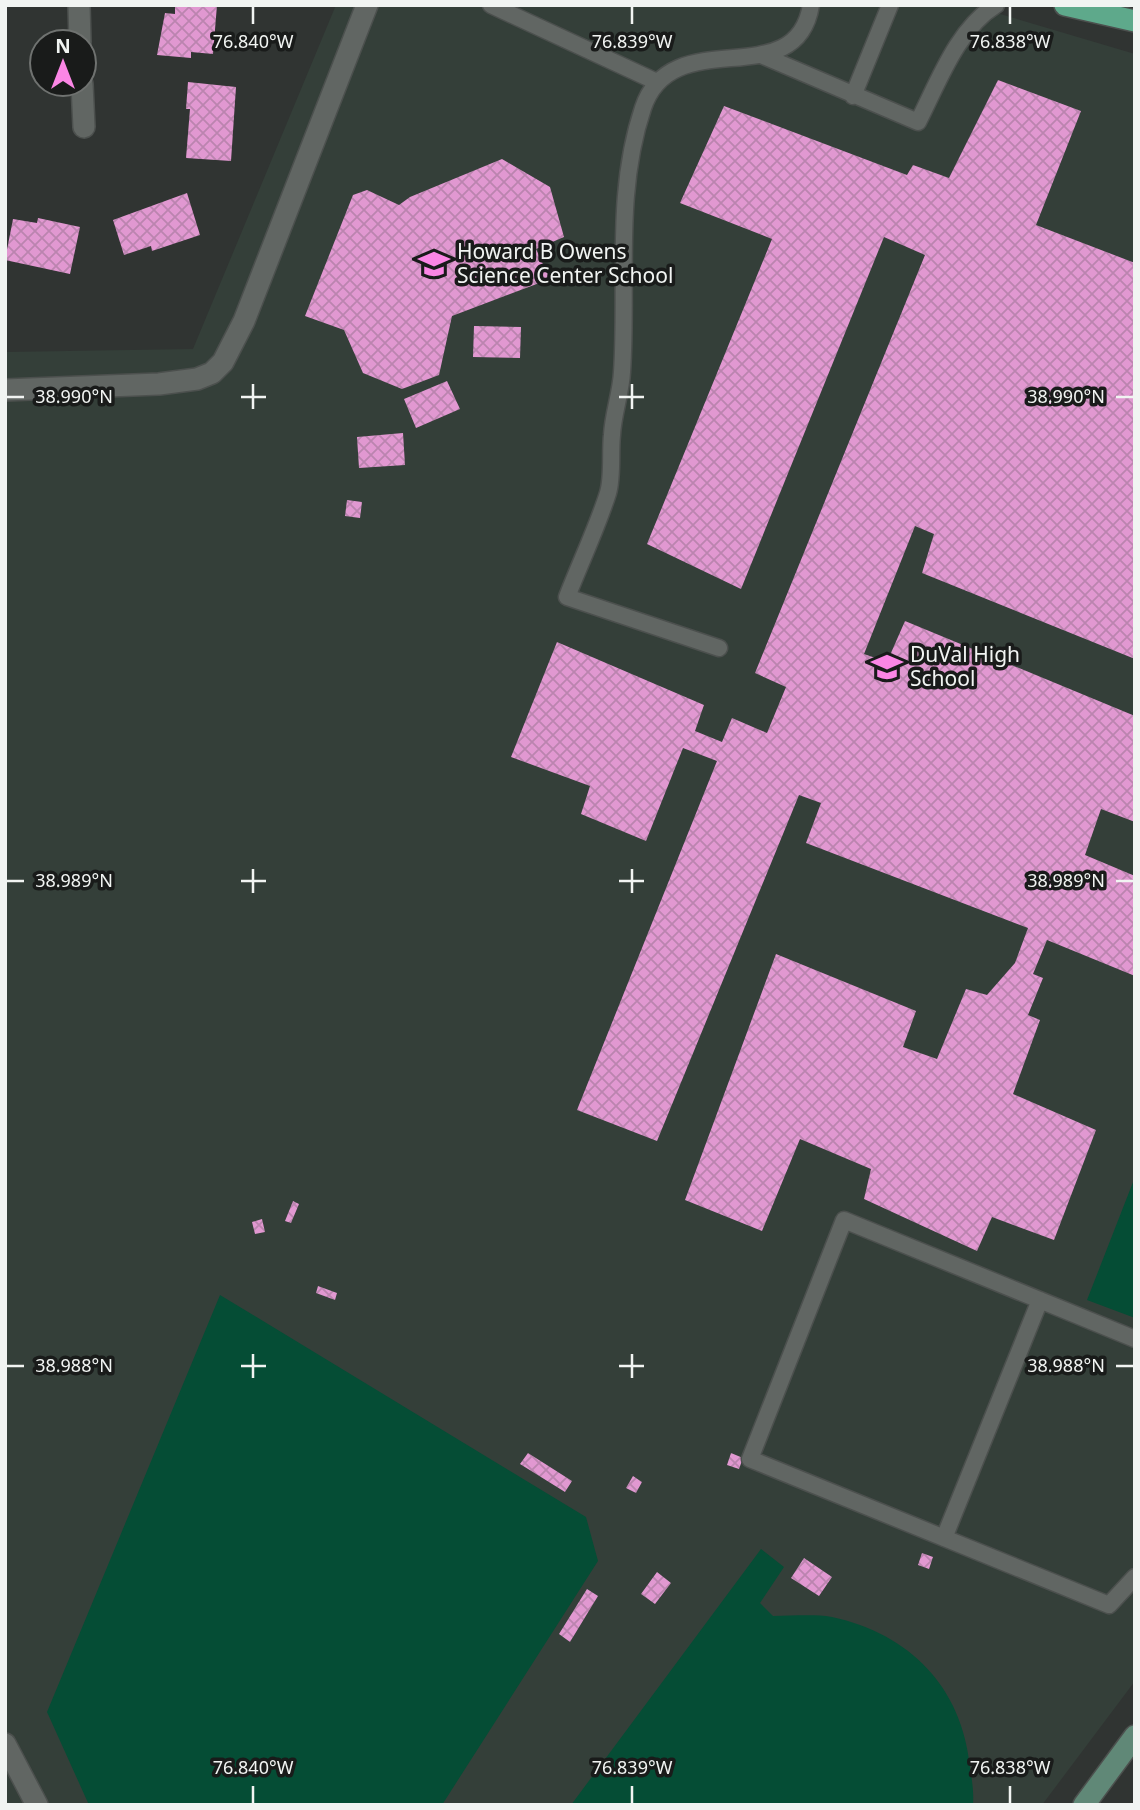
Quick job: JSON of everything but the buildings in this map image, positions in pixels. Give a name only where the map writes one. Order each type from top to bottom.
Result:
[{"type":"main road","points":[[1065,5],[1135,21]]},
{"type":"main road","points":[[1084,1805],[1135,1736]]},
{"type":"street","points":[[79,5],[80,28]]},
{"type":"street","points":[[8,393],[159,384],[197,379],[212,373],[223,362],[244,321],[367,5]]},
{"type":"street","points":[[83,98],[84,127]]},
{"type":"street","points":[[5,1744],[37,1805]]},
{"type":"lane","points":[[491,5],[657,82]]},
{"type":"lane","points":[[719,648],[567,597],[609,491],[612,433],[622,375],[624,208],[642,109],[657,82],[667,72],[683,65],[761,55],[784,49],[796,41],[809,21],[811,5]]},
{"type":"lane","points":[[853,96],[890,5]]},
{"type":"lane","points":[[761,55],[918,122],[955,51],[983,13],[996,5]]},
{"type":"lane","points":[[1135,1339],[844,1220],[750,1459],[1109,1605],[1135,1577]]},
{"type":"lane","points":[[944,1538],[1041,1300]]},
{"type":"shaded area","points":[[336,5],[970,5],[1135,54],[1135,1681],[1042,1805],[5,1805],[5,352],[193,349]]},
{"type":"green space","points":[[1135,1177],[1135,1318],[1087,1300]]},
{"type":"green space","points":[[220,1295],[586,1517],[598,1561],[442,1805],[89,1805],[47,1712]]},
{"type":"green space","points":[[761,1549],[784,1567],[760,1603],[773,1616],[825,1616],[860,1625],[885,1636],[927,1668],[956,1712],[965,1738],[973,1805],[571,1805]]},
{"type":"place","name":"Howard B Owens Science Center School","points":[[434,264]]},
{"type":"place","name":"DuVal High School","points":[[887,667]]}]
